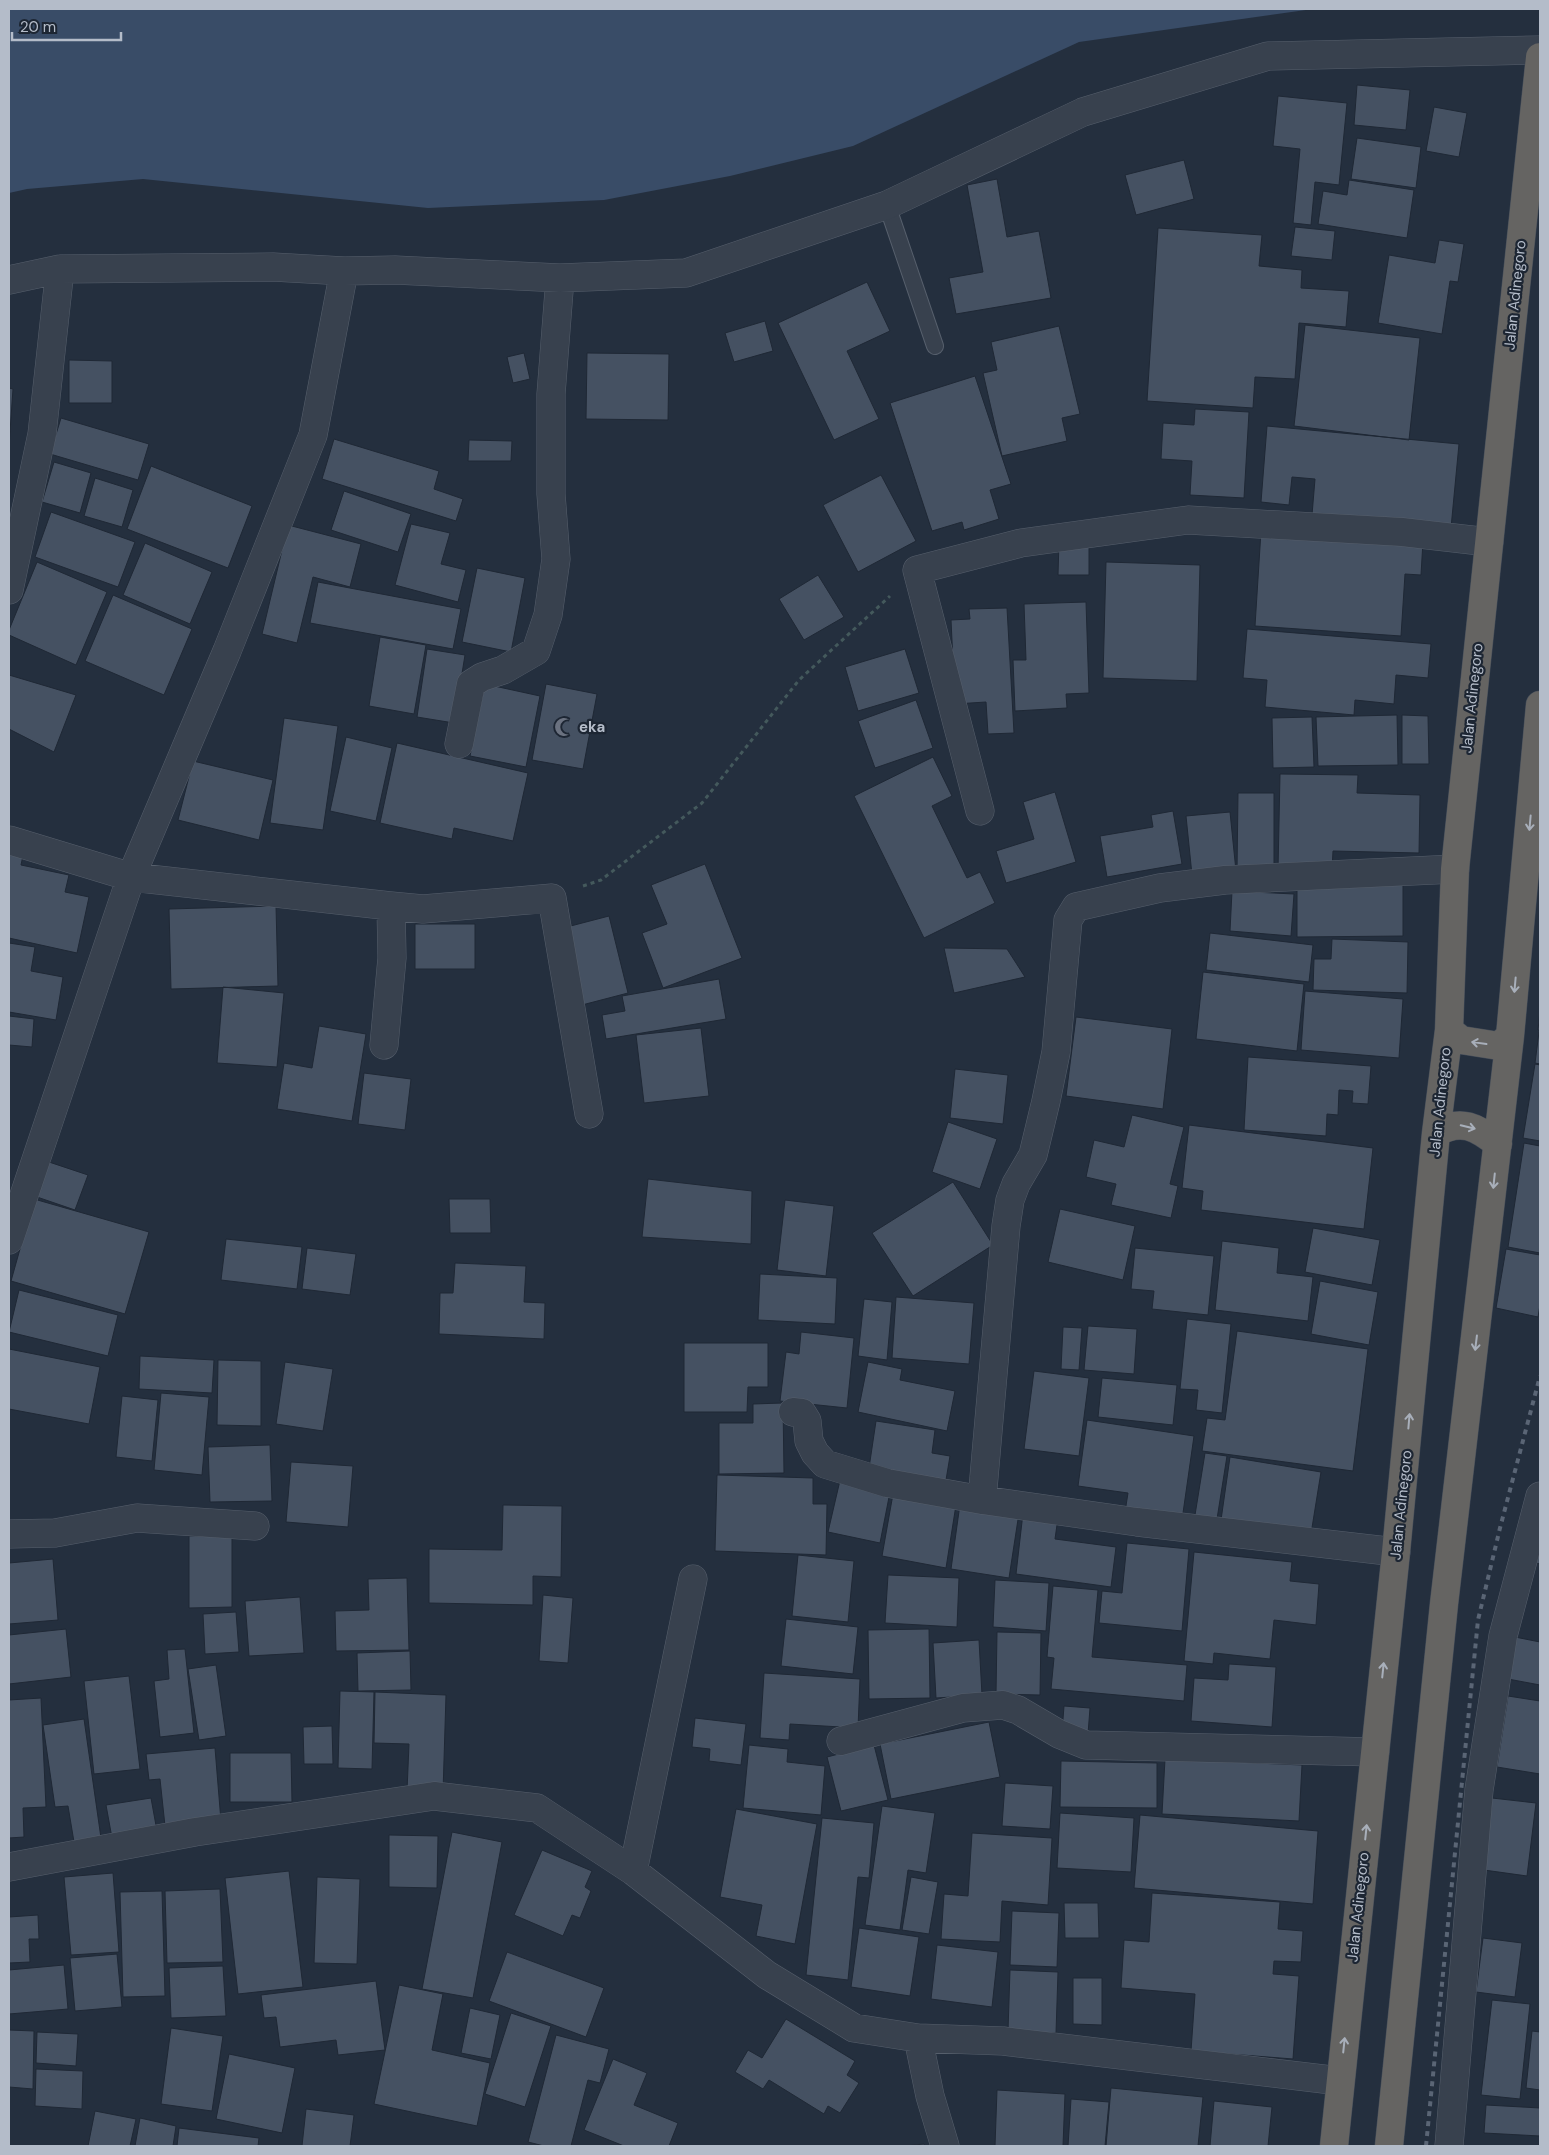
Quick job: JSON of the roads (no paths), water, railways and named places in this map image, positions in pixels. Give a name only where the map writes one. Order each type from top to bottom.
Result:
[{"type":"highway","name":"Jalan Adinegoro","points":[[1334,2146],[1448,1030],[1455,869],[1540,57]]},
{"type":"highway","points":[[1389,2146],[1444,1604],[1510,1036],[1540,705]]},
{"type":"highway","points":[[1448,1030],[1461,1040],[1499,1046],[1510,1036]]},
{"type":"highway","points":[[1436,1133],[1449,1126],[1466,1125],[1483,1132],[1498,1144]]},
{"type":"street","points":[[9,280],[60,269],[273,267],[344,271],[395,270],[560,278],[686,273],[887,205],[1083,112],[1268,56],[1540,50]]},
{"type":"street","points":[[9,590],[42,434],[60,269]]},
{"type":"street","points":[[9,1240],[131,878],[231,642],[313,435],[344,271]]},
{"type":"street","points":[[459,744],[471,684],[482,677],[503,670],[536,651],[548,615],[556,559],[551,494],[551,394],[560,278]]},
{"type":"street","points":[[980,810],[917,570],[1021,543],[1188,520],[1402,532],[1489,542]]},
{"type":"street","points":[[9,840],[131,878],[391,906],[423,909],[552,898],[589,1114]]},
{"type":"street","points":[[982,1500],[1006,1226],[1010,1200],[1016,1184],[1033,1155],[1046,1101],[1056,1052],[1068,920],[1076,907],[1160,888],[1225,880],[1455,869]]},
{"type":"street","points":[[384,1045],[392,958],[391,906]]},
{"type":"street","points":[[793,1412],[802,1413],[807,1421],[809,1441],[815,1453],[824,1464],[887,1483],[982,1500],[1138,1522],[1396,1552]]},
{"type":"street","points":[[1449,2146],[1479,1790],[1503,1636],[1540,1496]]},
{"type":"street","points":[[9,1534],[55,1533],[137,1518],[255,1526]]},
{"type":"street","points":[[633,1871],[692,1579]]},
{"type":"street","points":[[841,1741],[963,1708],[1003,1706],[1018,1710],[1059,1734],[1086,1745],[1375,1752]]},
{"type":"street","points":[[9,1867],[195,1832],[434,1796],[537,1808],[633,1871],[767,1974],[854,2028],[918,2038],[1003,2041],[1340,2081]]},
{"type":"street","points":[[918,2038],[930,2096],[945,2146]]},
{"type":"lane","points":[[887,205],[935,346]]},
{"type":"water","points":[[9,9],[1313,9],[1079,42],[853,146],[730,176],[604,200],[428,208],[143,179],[27,189],[9,193]]},
{"type":"railway","points":[[1426,2146],[1478,1620],[1540,1376]]},
{"type":"place","name":"eka","points":[[564,727]]}]
